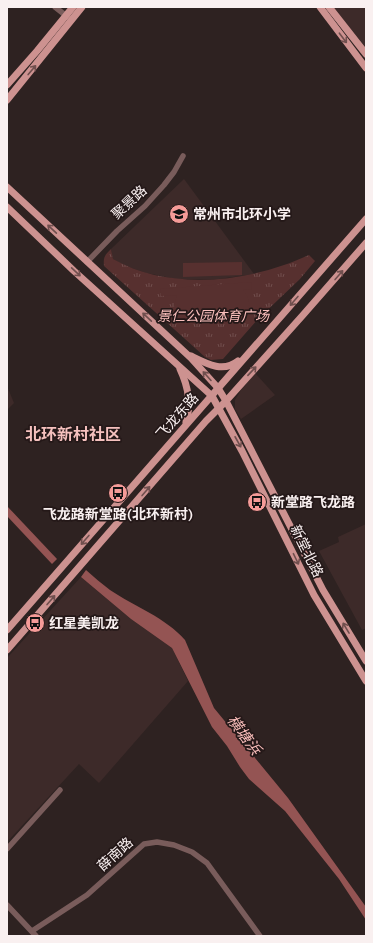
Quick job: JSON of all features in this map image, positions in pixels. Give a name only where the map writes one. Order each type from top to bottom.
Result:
[{"type":"main road","points":[[7,100],[69,18],[73,7]]},
{"type":"main road","points":[[7,85],[37,51],[69,18],[82,7]]},
{"type":"main road","points":[[320,7],[366,68]]},
{"type":"main road","points":[[328,7],[366,54]]},
{"type":"main road","points":[[7,187],[186,353],[208,365],[222,368],[233,365],[249,352]]},
{"type":"main road","name":"新堂北路","points":[[7,207],[74,271],[212,396],[242,451],[314,595],[366,681]]},
{"type":"main road","name":"飞龙东路","points":[[7,630],[366,219]]},
{"type":"main road","name":"飞龙东路","points":[[7,650],[206,421],[226,401],[366,243]]},
{"type":"main road","name":"新堂北路","points":[[186,353],[218,388],[226,401],[323,590],[366,661]]},
{"type":"main road","points":[[177,364],[186,382],[189,400],[188,415],[185,426]]},
{"type":"street","points":[[55,7],[69,18]]},
{"type":"street","name":"聚景路","points":[[87,262],[117,230],[145,206],[164,185],[174,172],[182,156]]},
{"type":"street","points":[[7,849],[60,790]]},
{"type":"street","name":"薛南路","points":[[34,934],[87,896],[144,844],[157,842],[174,845],[192,852],[208,863],[260,936]]},
{"type":"street","points":[[7,905],[34,934]]},
{"type":"shaded area","points":[[333,7],[366,7],[366,48]]},
{"type":"shaded area","name":"常州市北环小学","points":[[184,179],[254,274],[219,279],[176,279],[146,273],[123,265],[113,259],[111,249]]},
{"type":"shaded area","points":[[255,373],[275,395],[241,419],[235,409],[235,400]]},
{"type":"shaded area","points":[[7,386],[14,403],[7,410]]},
{"type":"shaded area","points":[[7,506],[57,559],[52,564],[7,516]]},
{"type":"shaded area","points":[[366,524],[366,628],[362,630],[319,551],[339,542],[338,537]]},
{"type":"shaded area","points":[[86,570],[110,590],[168,625],[185,640],[214,708],[288,798],[366,907],[366,920],[339,879],[285,811],[249,779],[240,767],[227,746],[212,727],[172,648],[131,619],[81,577]]},
{"type":"shaded area","points":[[81,577],[131,619],[172,648],[188,681],[99,783],[79,764],[7,842],[7,658]]},
{"type":"green space","name":"景仁公园体育广场","points":[[111,249],[113,259],[136,269],[160,276],[185,279],[211,280],[237,277],[262,272],[309,255],[315,261],[300,279],[258,319],[223,359],[211,360],[205,357],[104,266],[105,256]]},
{"type":"green space","points":[[242,262],[242,275],[183,277],[183,263]]},
{"type":"green space","points":[[251,282],[252,289],[243,290],[249,302],[249,307],[244,316],[234,320],[196,323],[189,323],[178,318],[175,313],[174,305],[177,295],[161,296],[160,289]]},
{"type":"place","name":"常州市北环小学","points":[[179,214]]},
{"type":"place","name":"飞龙路新堂路(北环新村)","points":[[118,493]]},
{"type":"place","name":"新堂路飞龙路","points":[[257,502]]},
{"type":"place","name":"红星美凯龙","points":[[35,623]]},
{"type":"district","name":"北环新村社区","points":[[73,434]]},
{"type":"water label","name":"横塘浜","points":[[244,735]]}]
